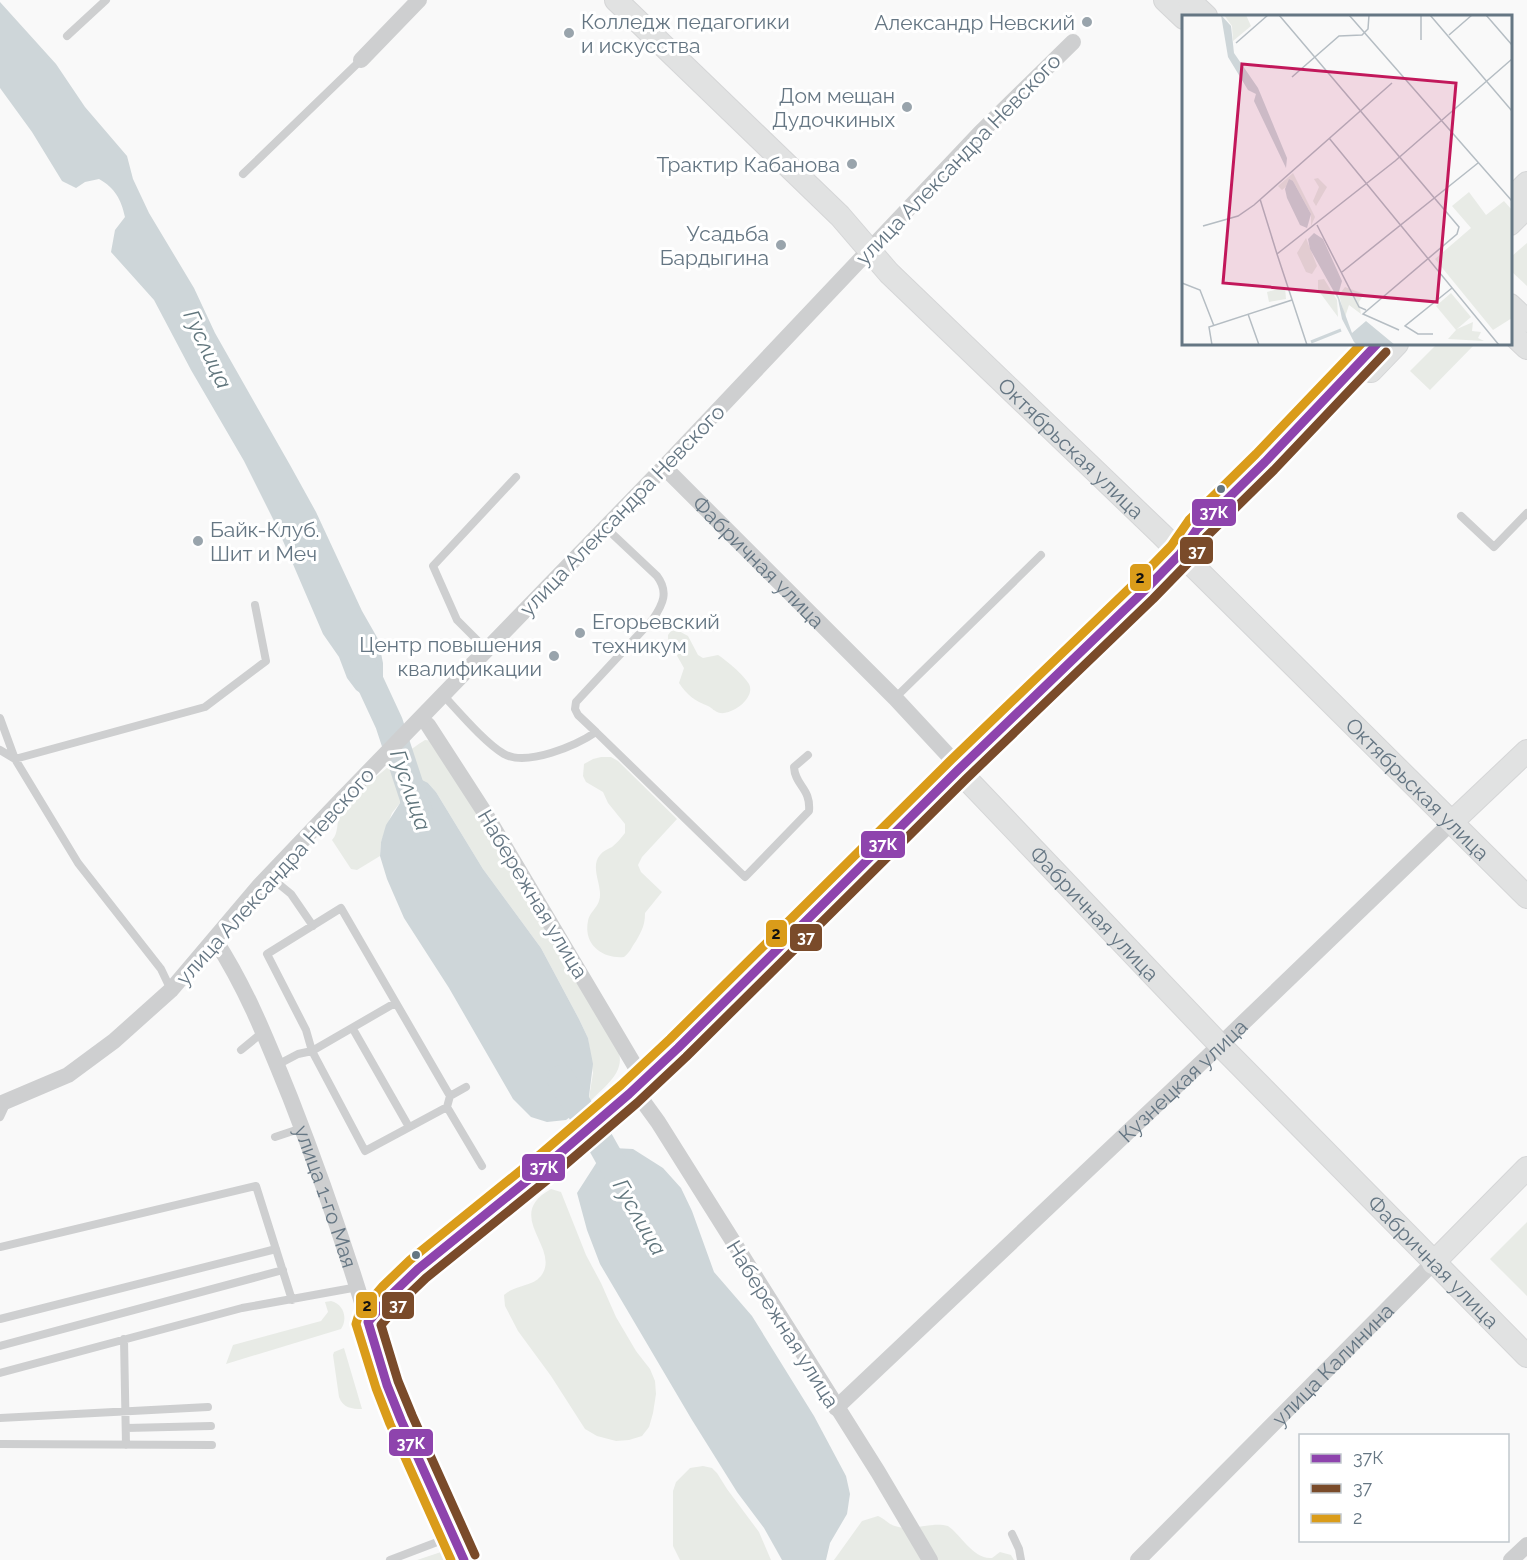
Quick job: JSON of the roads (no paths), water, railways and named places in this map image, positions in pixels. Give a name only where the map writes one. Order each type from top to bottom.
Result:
[{"type":"street","points":[[361,60],[419,0]]},
{"type":"street","name":"Октябрьская улица","points":[[616,0],[840,216],[898,281],[1180,554],[1527,897]]},
{"type":"street","points":[[1165,0],[1182,16]]},
{"type":"street","points":[[1189,0],[1205,15]]},
{"type":"street","name":"улица Александра Невского","points":[[3,1103],[68,1075],[114,1041],[171,990],[269,876],[379,761],[422,723],[443,695],[664,468],[869,249],[980,133],[1073,42]]},
{"type":"street","points":[[1512,198],[1527,183]]},
{"type":"street","points":[[1512,222],[1527,207]]},
{"type":"street","points":[[1512,307],[1527,321]]},
{"type":"street","points":[[1512,334],[1527,348]]},
{"type":"street","points":[[368,1322],[418,1269],[544,1167],[631,1091],[1180,554],[1197,529],[1265,462],[1376,345]]},
{"type":"street","points":[[1180,554],[1209,536],[1396,345]]},
{"type":"street","name":"Фабричная улица","points":[[664,468],[895,698],[947,754],[958,771],[1221,1045],[1527,1356]]},
{"type":"street","name":"Набережная улица","points":[[422,723],[483,810],[635,1066]]},
{"type":"street","name":"Кузнецкая улица","points":[[836,1408],[1221,1045],[1527,751]]},
{"type":"street","name":"улица 1-го Мая","points":[[215,940],[234,969],[264,1032],[336,1219],[387,1385],[464,1560]]},
{"type":"street","name":"Набережная улица","points":[[631,1091],[658,1122],[878,1472],[930,1560]]},
{"type":"street","name":"улица Калинина","points":[[1138,1560],[1527,1168]]},
{"type":"street","points":[[1511,1560],[1527,1545]]},
{"type":"lane","points":[[67,36],[106,0]]},
{"type":"lane","points":[[243,174],[361,60]]},
{"type":"lane","points":[[487,650],[457,620],[434,566],[516,477]]},
{"type":"lane","points":[[1461,516],[1494,547],[1527,513]]},
{"type":"lane","points":[[606,528],[657,576],[663,584],[664,596],[662,605],[653,619],[576,702],[575,708],[578,715],[745,877],[809,811],[808,792],[794,775],[794,767],[808,755]]},
{"type":"lane","points":[[895,698],[1041,555]]},
{"type":"lane","points":[[0,750],[15,759],[206,707],[266,661],[255,604]]},
{"type":"lane","points":[[443,695],[471,725],[503,753],[513,757],[526,757],[569,747],[596,732]]},
{"type":"lane","points":[[0,718],[15,759],[78,863],[161,969],[171,990]]},
{"type":"lane","points":[[269,876],[291,894],[313,926]]},
{"type":"lane","points":[[447,1107],[365,1151],[312,1052],[306,1030],[267,954],[341,908],[450,1096]]},
{"type":"lane","points":[[277,1065],[298,1054],[312,1052],[395,1003]]},
{"type":"lane","points":[[353,1029],[409,1127]]},
{"type":"lane","points":[[241,1050],[264,1032]]},
{"type":"lane","points":[[466,1087],[450,1096],[447,1107],[482,1166]]},
{"type":"lane","points":[[0,1118],[3,1103]]},
{"type":"lane","points":[[275,1137],[302,1128]]},
{"type":"lane","points":[[0,1247],[256,1186],[292,1300]]},
{"type":"lane","points":[[0,1319],[276,1249]]},
{"type":"lane","points":[[0,1346],[283,1270]]},
{"type":"lane","points":[[0,1373],[242,1308],[358,1287]]},
{"type":"lane","points":[[124,1339],[126,1445]]},
{"type":"lane","points":[[0,1418],[208,1407]]},
{"type":"lane","points":[[126,1428],[211,1426]]},
{"type":"lane","points":[[0,1444],[212,1445]]},
{"type":"lane","points":[[1012,1534],[1021,1560]]},
{"type":"lane","points":[[390,1560],[453,1535]]},
{"type":"water","points":[[0,2],[56,64],[85,107],[127,156],[133,179],[149,213],[194,288],[215,333],[316,512],[362,611],[378,639],[383,663],[383,689],[377,705],[356,690],[347,678],[339,657],[323,634],[277,527],[244,461],[191,370],[154,300],[111,252],[115,230],[125,217],[116,195],[99,179],[85,182],[76,188],[62,181],[32,132],[0,88]]},
{"type":"water","points":[[416,777],[428,783],[436,792],[483,869],[541,948],[588,1038],[593,1064],[588,1104],[566,1120],[547,1122],[531,1117],[513,1099],[449,988],[404,918],[380,856],[381,842],[386,825],[400,803],[402,784]]},
{"type":"water","points":[[613,1148],[633,1149],[663,1168],[681,1188],[692,1211],[714,1272],[752,1316],[814,1416],[846,1476],[850,1494],[847,1514],[830,1543],[826,1560],[782,1560],[764,1528],[737,1492],[692,1420],[600,1264],[587,1230],[577,1193],[602,1154]]},
{"type":"waterway","name":"Гуслица","points":[[363,667],[389,723],[420,817]]},
{"type":"waterway","name":"Гуслица","points":[[561,1079],[625,1186]]},
{"type":"place","name":"Александр Невский","points":[[1087,22]]},
{"type":"place","name":"Колледж педагогики и искусства","points":[[569,33]]},
{"type":"place","name":"Дом мещан Дудочкиных","points":[[907,107]]},
{"type":"place","name":"Трактир Кабанова","points":[[852,164]]},
{"type":"place","name":"Усадьба Бардыгина","points":[[781,245]]},
{"type":"place","name":"Байк-Клуб. Шит и Меч","points":[[198,541]]},
{"type":"place","name":"Егорьевский техникум","points":[[580,633]]},
{"type":"place","name":"Центр повышения квалификации","points":[[554,656]]}]
